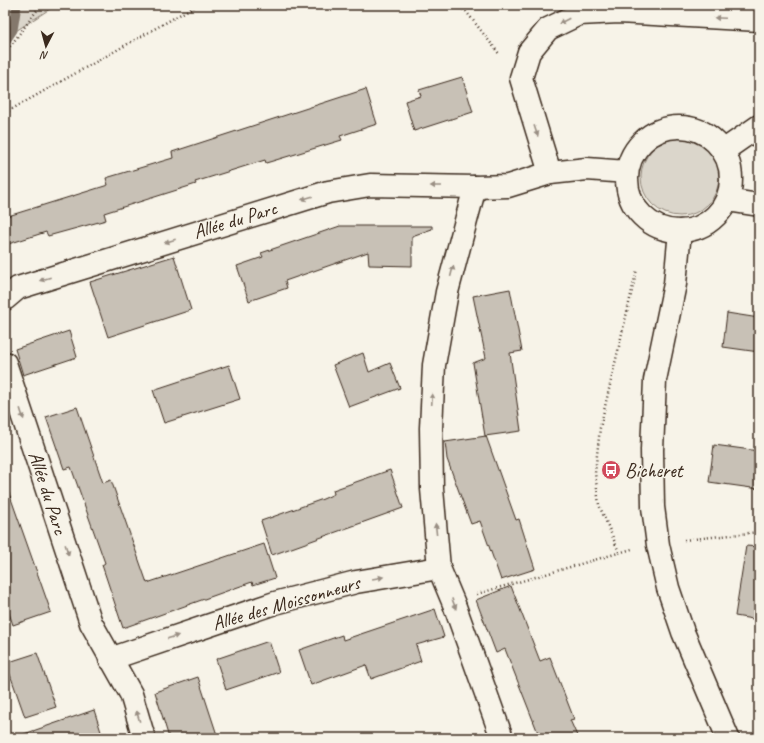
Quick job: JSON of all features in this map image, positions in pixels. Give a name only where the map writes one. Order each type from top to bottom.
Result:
[{"type":"street","points":[[550,173],[521,78],[529,52],[548,29],[579,14],[619,12],[759,20]]},
{"type":"street","points":[[723,151],[759,126]]},
{"type":"street","points":[[668,128],[689,128],[709,136],[723,151],[730,167],[732,184],[727,200],[719,212],[708,222],[695,229],[680,231],[658,227],[640,213],[629,194],[627,172],[635,152],[649,137],[668,128]]},
{"type":"street","name":"Allée du Parc","points":[[5,299],[18,288],[328,192],[370,185],[475,187],[508,186],[550,173],[587,169],[627,172]]},
{"type":"street","points":[[475,187],[447,292],[434,365],[431,428],[432,488],[440,568],[502,738]]},
{"type":"street","points":[[727,200],[759,206]]},
{"type":"street","points":[[680,231],[675,284],[655,380],[652,450],[653,507],[658,544],[668,588],[683,632],[728,738]]},
{"type":"street","name":"Allée du Parc","points":[[5,363],[91,623],[131,694],[144,738]]},
{"type":"street","name":"Allée des Moissonneurs","points":[[110,659],[275,603],[356,582],[440,568]]},
{"type":"path","points":[[5,53],[41,5]]},
{"type":"path","points":[[5,113],[197,5]]},
{"type":"path","points":[[447,5],[465,10],[523,86]]},
{"type":"path","points":[[619,552],[599,505],[595,472],[600,428],[637,269]]},
{"type":"path","points":[[453,601],[619,552],[658,544],[759,532]]},
{"type":"shaded area","points":[[5,5],[56,5],[5,38]]},
{"type":"shaded area","points":[[672,138],[688,138],[702,144],[713,155],[719,169],[719,185],[713,199],[702,210],[688,216],[672,216],[658,210],[647,199],[641,185],[641,169],[647,155],[658,144]]},
{"type":"building","points":[[462,77],[473,112],[414,131],[405,101],[421,96],[419,90]]},
{"type":"building","points":[[366,89],[377,124],[340,136],[342,140],[266,163],[265,160],[195,182],[196,184],[104,213],[106,220],[48,236],[46,232],[5,245],[5,217],[108,185],[106,178],[173,158],[172,152]]},
{"type":"building","points":[[340,226],[432,226],[432,229],[412,236],[412,266],[369,265],[368,252],[285,281],[287,288],[249,301],[237,266],[263,257],[261,253]]},
{"type":"building","points":[[174,256],[191,310],[108,337],[90,282]]},
{"type":"building","points":[[510,289],[522,351],[510,353],[521,431],[485,436],[473,363],[486,358],[473,296]]},
{"type":"building","points":[[727,313],[759,318],[759,352],[723,347]]},
{"type":"building","points":[[69,331],[77,357],[23,375],[15,349]]},
{"type":"building","points":[[363,353],[369,372],[390,363],[400,388],[349,407],[333,365]]},
{"type":"building","points":[[229,365],[240,399],[164,423],[153,390]]},
{"type":"building","points":[[77,407],[103,483],[111,480],[147,583],[264,544],[275,578],[253,585],[252,582],[123,628],[102,565],[105,563],[71,467],[64,469],[46,417]]},
{"type":"building","points":[[486,436],[516,520],[519,519],[535,569],[501,580],[480,521],[471,524],[447,459],[445,442]]},
{"type":"building","points":[[714,445],[759,451],[759,489],[709,482]]},
{"type":"building","points":[[390,470],[403,508],[272,555],[261,521],[323,499],[334,494],[333,490]]},
{"type":"building","points":[[9,493],[51,612],[13,625],[5,601],[5,494]]},
{"type":"building","points":[[746,546],[759,547],[759,620],[735,616]]},
{"type":"building","points":[[511,586],[540,661],[550,657],[574,719],[570,720],[578,738],[540,738],[505,649],[496,653],[476,600]]},
{"type":"building","points":[[435,609],[444,637],[416,645],[421,661],[371,679],[366,665],[311,685],[299,650],[342,635],[343,640]]},
{"type":"building","points":[[269,641],[279,672],[226,690],[216,659]]},
{"type":"building","points":[[37,653],[56,707],[25,717],[6,663]]},
{"type":"building","points":[[198,677],[218,738],[169,738],[155,692]]},
{"type":"building","points":[[94,710],[103,738],[24,738],[24,734]]},
{"type":"waterway","points":[[5,42],[13,30],[17,5]]},
{"type":"place","name":"Bicheret","points":[[611,470]]}]
